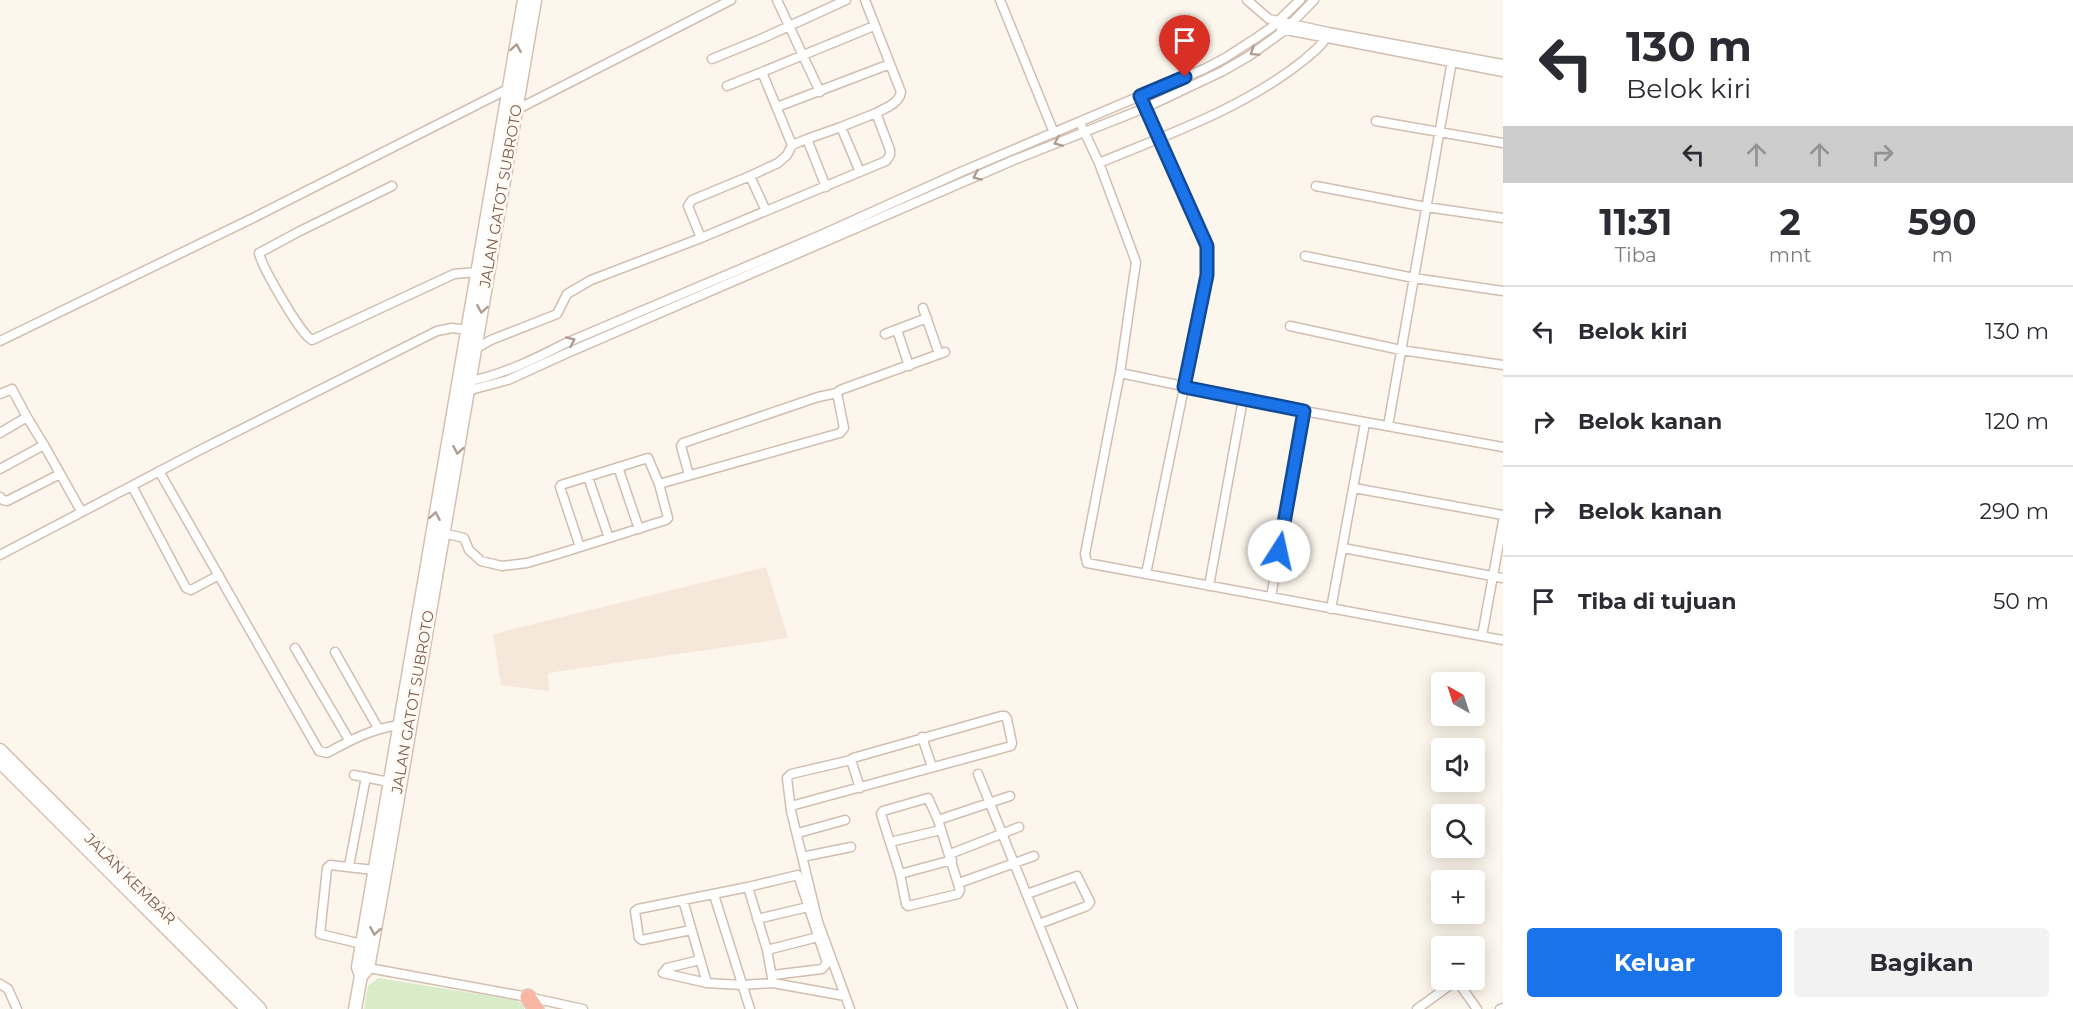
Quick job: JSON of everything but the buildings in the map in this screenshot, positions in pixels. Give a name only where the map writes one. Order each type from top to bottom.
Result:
[{"type":"street","name":"JALAN GATOT SUBROTO","points":[[355,1009],[463,387],[475,349],[512,110],[508,92],[524,0]]},
{"type":"street","name":"JALAN GATOT SUBROTO","points":[[416,659],[445,533],[463,387],[467,330],[477,272],[512,110],[520,83],[535,0]]},
{"type":"street","points":[[512,110],[731,0]]},
{"type":"street","points":[[777,0],[820,92]]},
{"type":"street","points":[[711,59],[846,0]]},
{"type":"street","points":[[701,238],[688,206],[692,200],[750,177],[778,163],[787,155],[792,146],[876,113],[900,98],[900,88],[865,0]]},
{"type":"street","points":[[1000,0],[1054,133]]},
{"type":"street","points":[[1247,0],[1273,22],[1288,27],[1452,58],[1503,64]]},
{"type":"street","points":[[1013,156],[1054,133],[1166,86],[1225,58],[1300,0]]},
{"type":"street","points":[[463,387],[508,380],[1013,156],[1145,108],[1249,56],[1288,27],[1314,0]]},
{"type":"street","points":[[727,86],[874,26]]},
{"type":"street","points":[[1099,163],[1233,106],[1274,83],[1314,52],[1327,36]]},
{"type":"street","points":[[1452,58],[1503,72]]},
{"type":"street","points":[[1388,426],[1452,58]]},
{"type":"street","points":[[777,107],[890,64]]},
{"type":"street","points":[[762,72],[792,146]]},
{"type":"street","points":[[0,341],[508,92]]},
{"type":"street","points":[[1140,96],[1207,246],[1207,275],[1146,574]]},
{"type":"street","points":[[475,349],[491,340],[557,314],[567,294],[591,280],[701,238],[886,161],[890,155],[889,145],[876,113]]},
{"type":"street","points":[[1376,121],[1503,142]]},
{"type":"street","points":[[1081,122],[1136,262],[1120,373],[1085,558],[1089,564],[1503,640]]},
{"type":"street","points":[[841,127],[860,172]]},
{"type":"street","points":[[807,139],[826,187]]},
{"type":"street","points":[[750,177],[766,211]]},
{"type":"street","points":[[392,186],[259,253],[307,338],[312,340],[337,330],[454,274],[477,272]]},
{"type":"street","points":[[1316,186],[1425,207],[1503,218]]},
{"type":"street","points":[[1305,256],[1414,278],[1503,291]]},
{"type":"street","points":[[689,475],[681,446],[683,443],[818,397],[837,393],[842,389],[942,353],[923,308]]},
{"type":"street","points":[[885,334],[927,318]]},
{"type":"street","points":[[1290,326],[1401,350],[1503,365]]},
{"type":"street","points":[[0,555],[159,471],[437,331],[452,328],[467,330]]},
{"type":"street","points":[[897,330],[909,366]]},
{"type":"street","points":[[1120,373],[1365,423],[1503,447]]},
{"type":"street","points":[[0,394],[12,389],[81,511]]},
{"type":"street","points":[[659,484],[840,432],[844,428],[844,423],[837,393]]},
{"type":"street","points":[[1209,585],[1243,399]]},
{"type":"street","points":[[1271,597],[1304,411]]},
{"type":"street","points":[[0,433],[27,417]]},
{"type":"street","points":[[1331,609],[1365,423]]},
{"type":"street","points":[[0,469],[44,445]]},
{"type":"street","points":[[445,533],[460,536],[468,545],[469,550],[481,561],[501,566],[527,563],[580,547],[609,538],[639,529],[668,519],[659,484],[648,458],[560,487],[580,547]]},
{"type":"street","points":[[618,467],[639,529]]},
{"type":"street","points":[[159,471],[319,751],[327,753],[349,740],[378,728],[399,725]]},
{"type":"street","points":[[0,497],[8,501],[60,474]]},
{"type":"street","points":[[588,477],[609,538]]},
{"type":"street","points":[[132,486],[186,588],[191,590],[219,575]]},
{"type":"street","points":[[1354,488],[1503,515]]},
{"type":"street","points":[[1482,636],[1503,521]]},
{"type":"street","points":[[1343,548],[1503,578]]},
{"type":"street","points":[[295,648],[349,740]]},
{"type":"street","points":[[335,652],[378,728]]},
{"type":"street","name":"JALAN GATOT SUBROTO","points":[[362,970],[362,944],[376,890],[374,870],[389,782],[399,725],[413,674]]},
{"type":"street","points":[[791,806],[1011,746],[1006,719],[1004,716],[788,776],[786,781],[791,806],[818,922],[850,1009]]},
{"type":"street","points":[[922,738],[932,767]]},
{"type":"street","name":"JALAN KEMBAR","points":[[0,750],[254,1008]]},
{"type":"street","points":[[851,760],[860,788]]},
{"type":"street","name":"JALAN KEMBAR","points":[[0,762],[254,1008]]},
{"type":"street","points":[[978,774],[1073,1009]]},
{"type":"street","points":[[354,775],[389,782]]},
{"type":"street","points":[[349,866],[366,777]]},
{"type":"street","points":[[938,819],[1010,796]]},
{"type":"street","points":[[928,798],[938,819],[960,890],[958,894],[908,906],[881,814],[883,811],[928,798]]},
{"type":"street","points":[[798,833],[845,820]]},
{"type":"street","points":[[900,874],[951,857],[1019,827]]},
{"type":"street","points":[[890,842],[941,830]]},
{"type":"street","points":[[802,857],[851,847]]},
{"type":"street","points":[[959,883],[1034,856]]},
{"type":"street","points":[[362,944],[320,934],[327,868],[330,864],[374,870]]},
{"type":"street","points":[[691,930],[644,940],[639,938],[634,913],[636,910],[714,895],[797,874],[826,966],[822,969],[742,985],[707,983],[663,973],[667,968],[700,960]]},
{"type":"street","points":[[1027,894],[1077,876],[1090,902],[1087,906],[1039,924]]},
{"type":"street","points":[[748,887],[767,950],[773,979]]},
{"type":"street","points":[[714,895],[750,1009]]},
{"type":"street","points":[[683,900],[707,983]]},
{"type":"street","points":[[757,919],[808,907]]},
{"type":"street","points":[[767,950],[818,937]]},
{"type":"street","points":[[362,970],[532,1003],[583,1009]]},
{"type":"street","points":[[773,979],[845,996]]},
{"type":"street","points":[[1417,1009],[1453,983],[1460,985],[1477,1009]]},
{"type":"street","points":[[0,984],[8,989],[18,1009]]},
{"type":"shaded area","points":[[766,567],[788,638],[548,673],[549,691],[501,685],[493,634]]},
{"type":"green space","points":[[378,978],[516,1000],[524,1006],[524,1009],[364,1009],[368,986]]},
{"type":"route","points":[[1185,77],[1140,96],[1207,246],[1207,275],[1184,387],[1304,411],[1279,551]]}]
